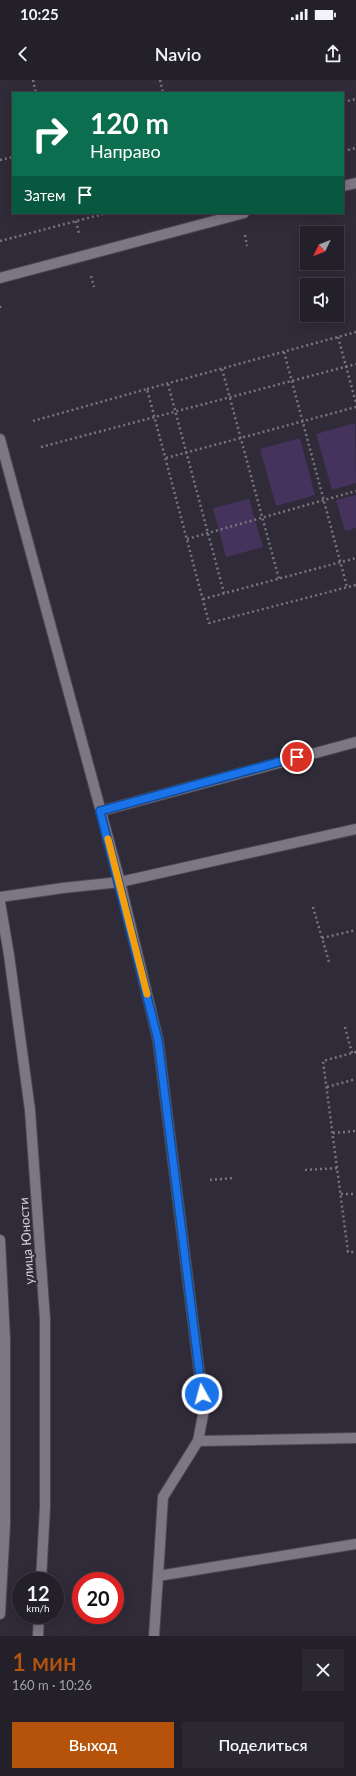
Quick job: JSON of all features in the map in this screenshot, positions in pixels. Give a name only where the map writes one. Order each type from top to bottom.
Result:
[{"type":"street","points":[[344,186],[356,183]]},
{"type":"street","points":[[0,278],[240,214]]},
{"type":"street","points":[[0,440],[120,882],[158,1040],[204,1410],[198,1441],[163,1497],[154,1636]]},
{"type":"street","points":[[100,811],[356,742]]},
{"type":"street","points":[[0,897],[120,882],[356,829]]},
{"type":"street","name":"улица Юности","points":[[0,902],[9,955],[30,1110],[45,1319],[45,1507],[41,1572]]},
{"type":"street","name":"улица Юности","points":[[0,1240],[5,1339],[5,1524],[0,1614]]},
{"type":"street","points":[[198,1441],[356,1438]]},
{"type":"street","points":[[158,1576],[356,1544]]},
{"type":"street","points":[[38,1636],[39,1624]]},
{"type":"path","points":[[33,80],[36,92]]},
{"type":"path","points":[[160,80],[163,92]]},
{"type":"path","points":[[344,102],[356,99]]},
{"type":"path","points":[[344,151],[356,148]]},
{"type":"path","points":[[0,160],[12,157]]},
{"type":"path","points":[[0,241],[103,214]]},
{"type":"path","points":[[0,306],[2,311]]},
{"type":"path","points":[[33,421],[356,332]]},
{"type":"path","points":[[338,336],[356,403]]},
{"type":"path","points":[[284,352],[347,587]]},
{"type":"path","points":[[40,447],[356,364]]},
{"type":"path","points":[[222,369],[279,578]]},
{"type":"path","points":[[168,384],[224,593]]},
{"type":"path","points":[[147,389],[209,624],[356,585]]},
{"type":"path","points":[[166,458],[356,407]]},
{"type":"path","points":[[187,539],[356,491]]},
{"type":"path","points":[[203,599],[356,558]]},
{"type":"path","points":[[313,907],[329,962]]},
{"type":"path","points":[[322,938],[356,930]]},
{"type":"path","points":[[345,1027],[352,1053]]},
{"type":"path","points":[[356,1052],[323,1061],[348,1252],[356,1252]]},
{"type":"path","points":[[326,1087],[356,1079]]},
{"type":"path","points":[[332,1133],[356,1131]]},
{"type":"path","points":[[305,1170],[337,1168]]},
{"type":"path","points":[[210,1180],[234,1178]]},
{"type":"path","points":[[340,1194],[356,1194]]},
{"type":"shaded area","points":[[355,423],[356,483],[332,490],[316,434]]},
{"type":"shaded area","points":[[300,438],[315,495],[276,506],[260,449]]},
{"type":"shaded area","points":[[356,495],[356,528],[345,531],[336,500]]},
{"type":"shaded area","points":[[249,499],[263,547],[226,557],[213,508]]},
{"type":"slow traffic","points":[[108,839],[147,994]]},
{"type":"route","points":[[202,1394],[158,1040],[120,882],[100,811],[297,757]]}]
